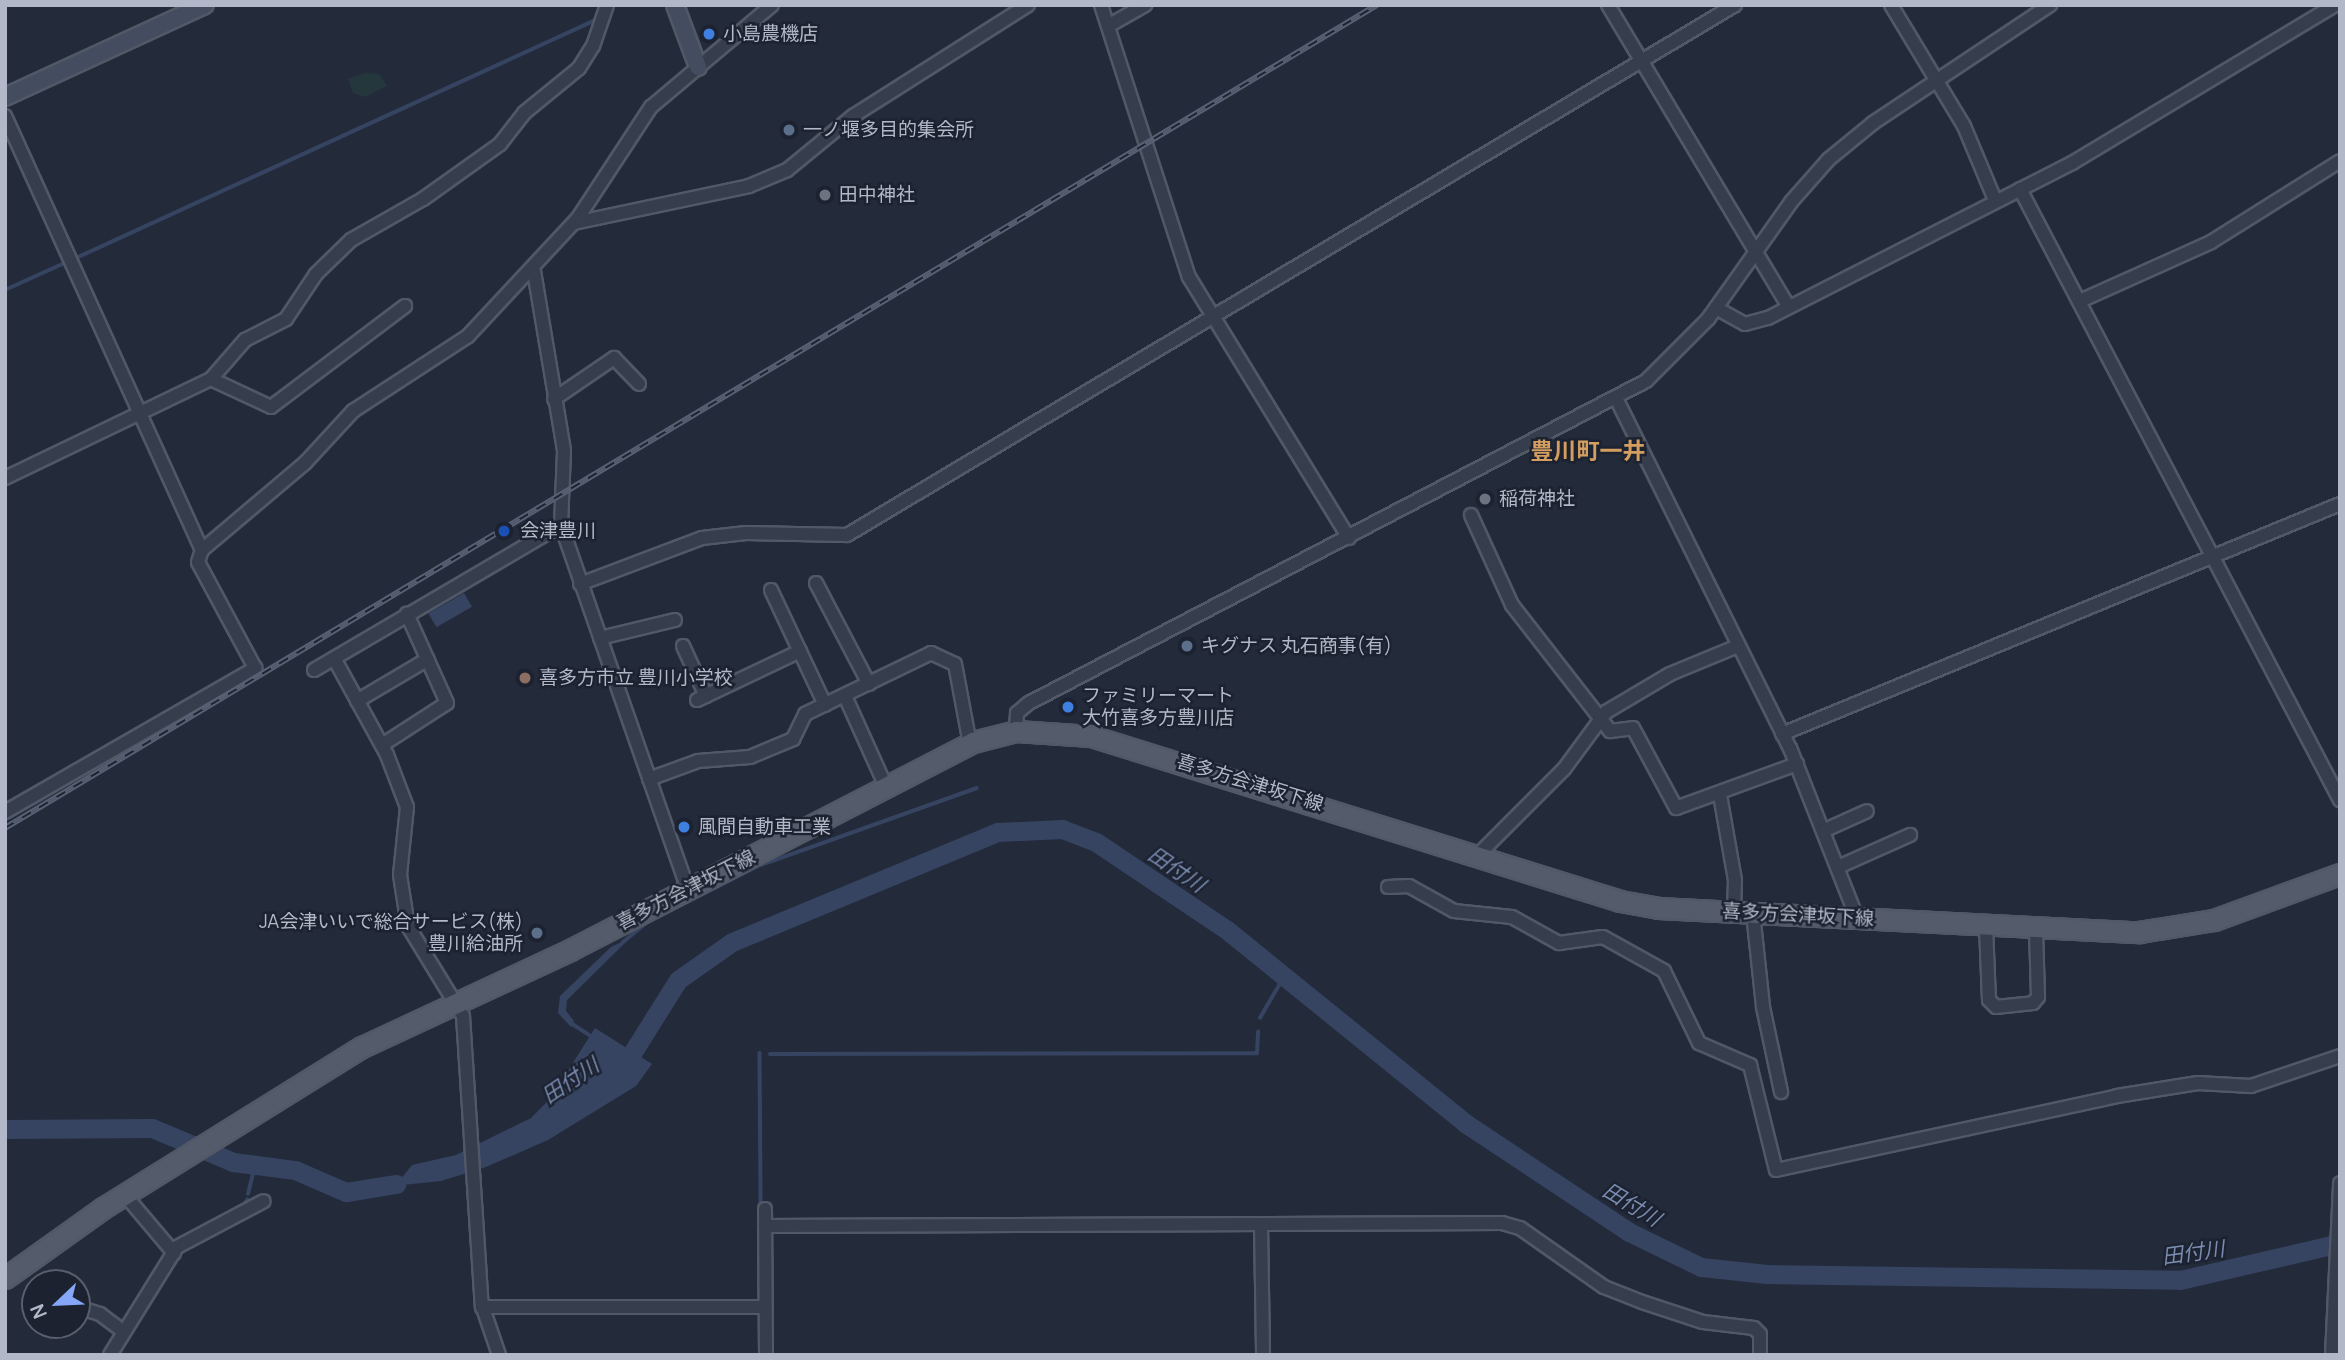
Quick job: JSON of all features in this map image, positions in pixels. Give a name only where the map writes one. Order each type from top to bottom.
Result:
[{"type":"main road","name":"喜多方会津坂下線","points":[[5,1278],[125,1195],[365,1046],[688,890],[970,744],[1016,731],[1091,736],[1480,853],[1636,905],[2036,929],[2139,932],[2180,928],[2340,874]]},
{"type":"street","points":[[5,97],[205,5]]},
{"type":"street","points":[[5,478],[142,416],[211,379],[246,340],[286,318],[316,274],[352,240],[430,195],[500,144],[524,113],[586,58],[607,5]]},
{"type":"street","points":[[675,5],[698,67]]},
{"type":"street","points":[[5,812],[255,668],[198,562],[202,550],[305,463],[353,411],[468,336],[494,304],[534,271],[574,223],[651,107],[772,5]]},
{"type":"street","points":[[574,223],[748,186],[775,176],[853,116],[1028,5]]},
{"type":"street","points":[[1101,5],[1184,264],[1349,538]]},
{"type":"street","points":[[1108,26],[1145,5]]},
{"type":"street","points":[[1608,5],[1789,307]]},
{"type":"street","points":[[580,584],[702,538],[746,533],[847,535],[1735,5]]},
{"type":"street","points":[[1891,5],[1964,126],[1995,200]]},
{"type":"street","points":[[1016,731],[1017,713],[1029,703],[1616,398],[1659,369],[1716,308],[1829,159],[1937,81],[2050,5]]},
{"type":"street","points":[[1716,308],[1745,324],[1789,307],[2020,189],[2335,5]]},
{"type":"street","points":[[5,116],[202,550]]},
{"type":"street","points":[[2080,301],[2211,242],[2340,162]]},
{"type":"street","points":[[2020,189],[2339,797]]},
{"type":"street","points":[[534,271],[564,451],[561,525],[688,890]]},
{"type":"street","points":[[211,379],[271,407],[405,306]]},
{"type":"street","points":[[554,400],[614,358],[639,384]]},
{"type":"street","points":[[1616,398],[1797,764],[1857,918]]},
{"type":"street","points":[[1782,734],[2340,504]]},
{"type":"street","points":[[1471,515],[1512,605],[1613,733],[1633,728],[1676,808],[1720,795],[1797,764]]},
{"type":"street","points":[[314,670],[561,525]]},
{"type":"street","points":[[816,583],[869,684]]},
{"type":"street","points":[[771,590],[825,705]]},
{"type":"street","points":[[382,745],[447,704],[407,614]]},
{"type":"street","points":[[600,638],[676,620]]},
{"type":"street","points":[[683,646],[701,698],[800,652]]},
{"type":"street","points":[[1480,853],[1564,769],[1600,719],[1654,682],[1738,646]]},
{"type":"street","points":[[649,779],[698,761],[757,755],[793,739],[800,717],[936,653],[955,664],[970,744]]},
{"type":"street","points":[[357,701],[428,659]]},
{"type":"street","points":[[335,660],[382,745],[407,807],[400,875],[404,915],[455,1003],[465,1028],[474,1135],[483,1308],[499,1355]]},
{"type":"street","points":[[845,695],[886,787]]},
{"type":"street","points":[[1720,795],[1735,880],[1781,1092]]},
{"type":"street","points":[[1823,831],[1867,811]]},
{"type":"street","points":[[1838,867],[1910,835]]},
{"type":"street","points":[[1388,887],[1409,887],[1454,911],[1512,917],[1559,943],[1602,937],[1664,971],[1699,1043],[1749,1065],[1776,1170],[2117,1096],[2197,1083],[2251,1086],[2340,1056]]},
{"type":"street","points":[[1986,926],[1989,1000],[1996,1007],[2033,1003],[2038,997],[2036,929]]},
{"type":"street","points":[[2332,1355],[2333,1282],[2340,1183]]},
{"type":"street","points":[[125,1195],[174,1253]]},
{"type":"street","points":[[110,1355],[124,1332],[144,1308],[174,1253],[186,1240],[264,1201]]},
{"type":"street","points":[[765,1209],[765,1355]]},
{"type":"street","points":[[1261,1224],[1263,1355]]},
{"type":"street","points":[[765,1226],[1511,1224],[1604,1287],[1692,1318],[1754,1328],[1760,1334],[1759,1355]]},
{"type":"street","points":[[483,1308],[765,1307]]},
{"type":"street","points":[[91,1311],[100,1314],[124,1332]]},
{"type":"green space","points":[[364,73],[379,74],[387,86],[365,97],[353,93],[348,79]]},
{"type":"water","points":[[464,593],[472,607],[436,627],[428,614]]},
{"type":"water","points":[[630,938],[567,1000],[566,1011],[574,1021],[571,1027],[558,1013],[560,996],[611,947]]},
{"type":"water","points":[[595,1028],[652,1064],[636,1086],[548,1140],[486,1167],[441,1181],[364,1189],[400,1180],[412,1165],[456,1155],[531,1118],[550,1099]]},
{"type":"waterway","points":[[74,259],[598,19]]},
{"type":"waterway","points":[[5,290],[67,262]]},
{"type":"waterway","points":[[623,942],[648,922],[758,866],[977,788]]},
{"type":"waterway","name":"田付川","points":[[619,1074],[678,980],[732,942],[998,832],[1062,829],[1096,842],[1227,930],[1465,1123],[1629,1232],[1701,1267],[1767,1274],[2180,1280],[2340,1243]]},
{"type":"waterway","points":[[1260,1018],[1285,975]]},
{"type":"waterway","points":[[571,1023],[594,1038]]},
{"type":"waterway","points":[[770,1054],[1257,1053],[1258,1032]]},
{"type":"waterway","points":[[760,1053],[761,1209]]},
{"type":"waterway","name":"田付川","points":[[5,1129],[152,1128],[233,1162],[295,1170],[346,1192],[396,1184]]},
{"type":"waterway","points":[[248,1194],[255,1165]]},
{"type":"waterway","points":[[242,1207],[247,1200]]},
{"type":"waterway","points":[[172,1243],[197,1230]]},
{"type":"railway","points":[[5,828],[1377,5]]},
{"type":"place","name":"小島農機店","points":[[709,34]]},
{"type":"place","name":"一ノ堰多目的集会所","points":[[789,130]]},
{"type":"place","name":"田中神社","points":[[825,195]]},
{"type":"place","name":"稲荷神社","points":[[1485,499]]},
{"type":"place","name":"会津豊川","points":[[504,531]]},
{"type":"place","name":"キグナス 丸石商事(有)","points":[[1187,646]]},
{"type":"place","name":"喜多方市立 豊川小学校","points":[[525,678]]},
{"type":"place","name":"ファミリーマート 大竹喜多方豊川店","points":[[1068,707]]},
{"type":"place","name":"風間自動車工業","points":[[684,827]]},
{"type":"place","name":"JA会津いいで総合サービス(株) 豊川給油所","points":[[537,933]]},
{"type":"district","name":"豊川町一井","points":[[1588,450]]}]
